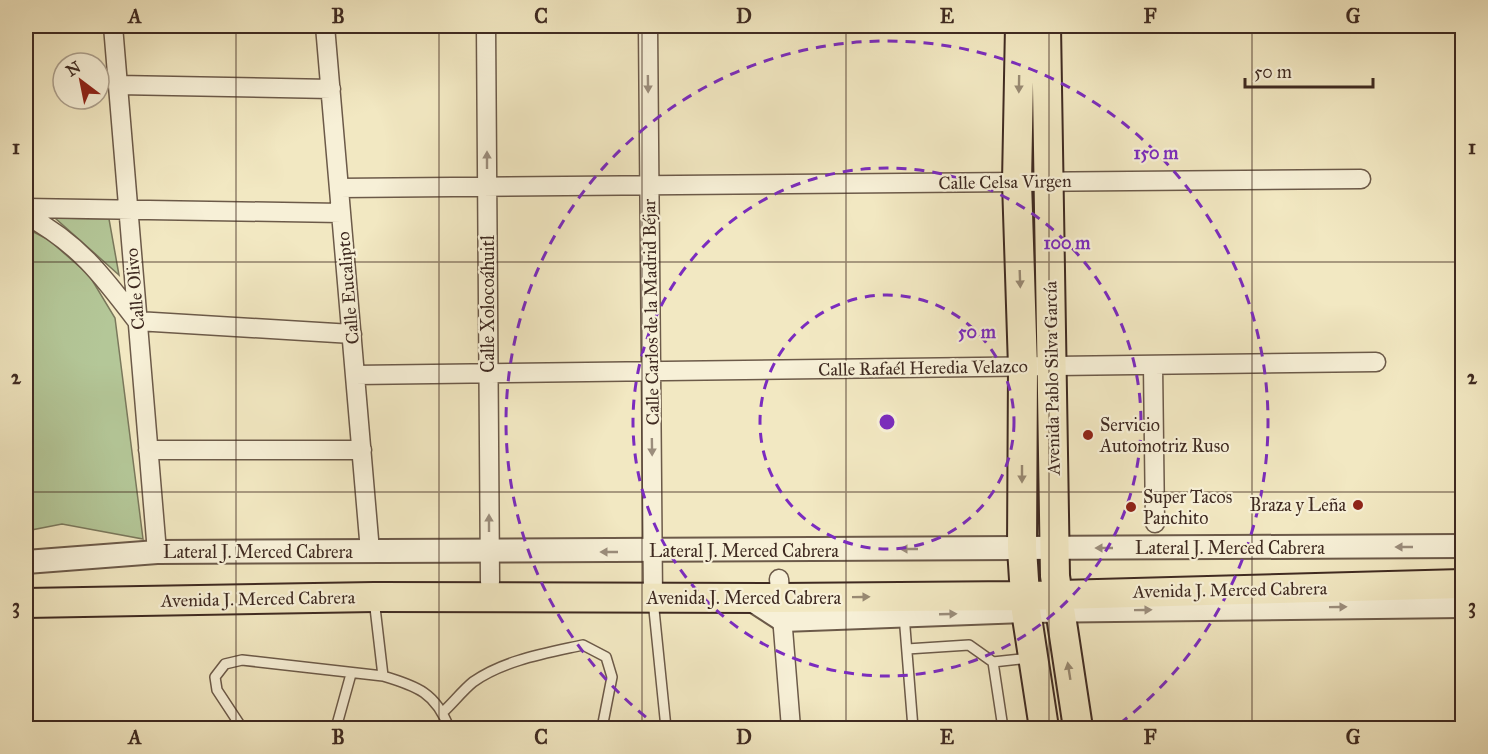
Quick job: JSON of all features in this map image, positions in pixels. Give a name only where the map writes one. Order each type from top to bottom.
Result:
[{"type":"main road","name":"Avenida Pablo Silva García","points":[[1020,26],[1017,182],[1023,367],[1022,548],[1025,594],[1044,729]]},
{"type":"main road","name":"Avenida Pablo Silva García","points":[[1046,26],[1057,582],[1078,729]]},
{"type":"main road","name":"Avenida J. Merced Cabrera","points":[[26,603],[653,589],[781,599],[1025,594],[1057,582],[1462,567]]},
{"type":"main road","name":"Avenida J. Merced Cabrera","points":[[26,586],[490,582],[653,589],[781,599]]},
{"type":"main road","name":"Avenida J. Merced Cabrera","points":[[1057,582],[1462,584]]},
{"type":"street","name":"Calle Olivo","points":[[113,26],[157,552]]},
{"type":"street","name":"Calle Eucalipto","points":[[325,26],[370,551]]},
{"type":"street","name":"Calle Xolocoáhuitl","points":[[486,26],[490,582]]},
{"type":"street","name":"Calle Carlos de la Madrid Béjar","points":[[648,26],[653,589]]},
{"type":"street","points":[[118,85],[331,89]]},
{"type":"street","name":"Calle Celsa Virgen","points":[[339,188],[1360,178]]},
{"type":"street","points":[[26,208],[341,213]]},
{"type":"street","points":[[26,215],[55,231],[94,265],[138,321],[352,334]]},
{"type":"street","name":"Calle Rafaél Heredia Velazco","points":[[355,375],[1376,362]]},
{"type":"street","points":[[1153,365],[1155,523]]},
{"type":"street","points":[[148,450],[362,450]]},
{"type":"street","name":"Lateral J. Merced Cabrera","points":[[1057,582],[1462,546]]},
{"type":"street","name":"Lateral J. Merced Cabrera","points":[[26,562],[157,552],[1022,548],[1057,582],[1462,606]]},
{"type":"street","points":[[791,729],[781,599],[904,615],[1025,594]]},
{"type":"lane","points":[[653,589],[666,729]]},
{"type":"lane","points":[[374,597],[383,676]]},
{"type":"lane","points":[[904,615],[913,729]]},
{"type":"lane","points":[[443,712],[473,682],[497,669],[532,657],[583,645],[606,657],[612,677],[602,729]]},
{"type":"lane","points":[[907,649],[969,645],[993,662],[1033,657]]},
{"type":"lane","points":[[242,729],[217,690],[215,677],[225,664],[242,660],[383,676],[417,686],[443,712],[449,729]]},
{"type":"lane","points":[[993,662],[1002,729]]},
{"type":"lane","points":[[336,729],[351,674]]},
{"type":"green space","points":[[55,218],[109,219],[119,275]]},
{"type":"green space","points":[[26,228],[49,240],[89,275],[115,318],[143,539],[62,524],[26,531]]},
{"type":"place","name":"Servicio Automotriz Ruso","points":[[1088,435]]},
{"type":"place","name":"Braza y Leña","points":[[1358,505]]},
{"type":"place","name":"Super Tacos Panchito","points":[[1131,507]]}]
